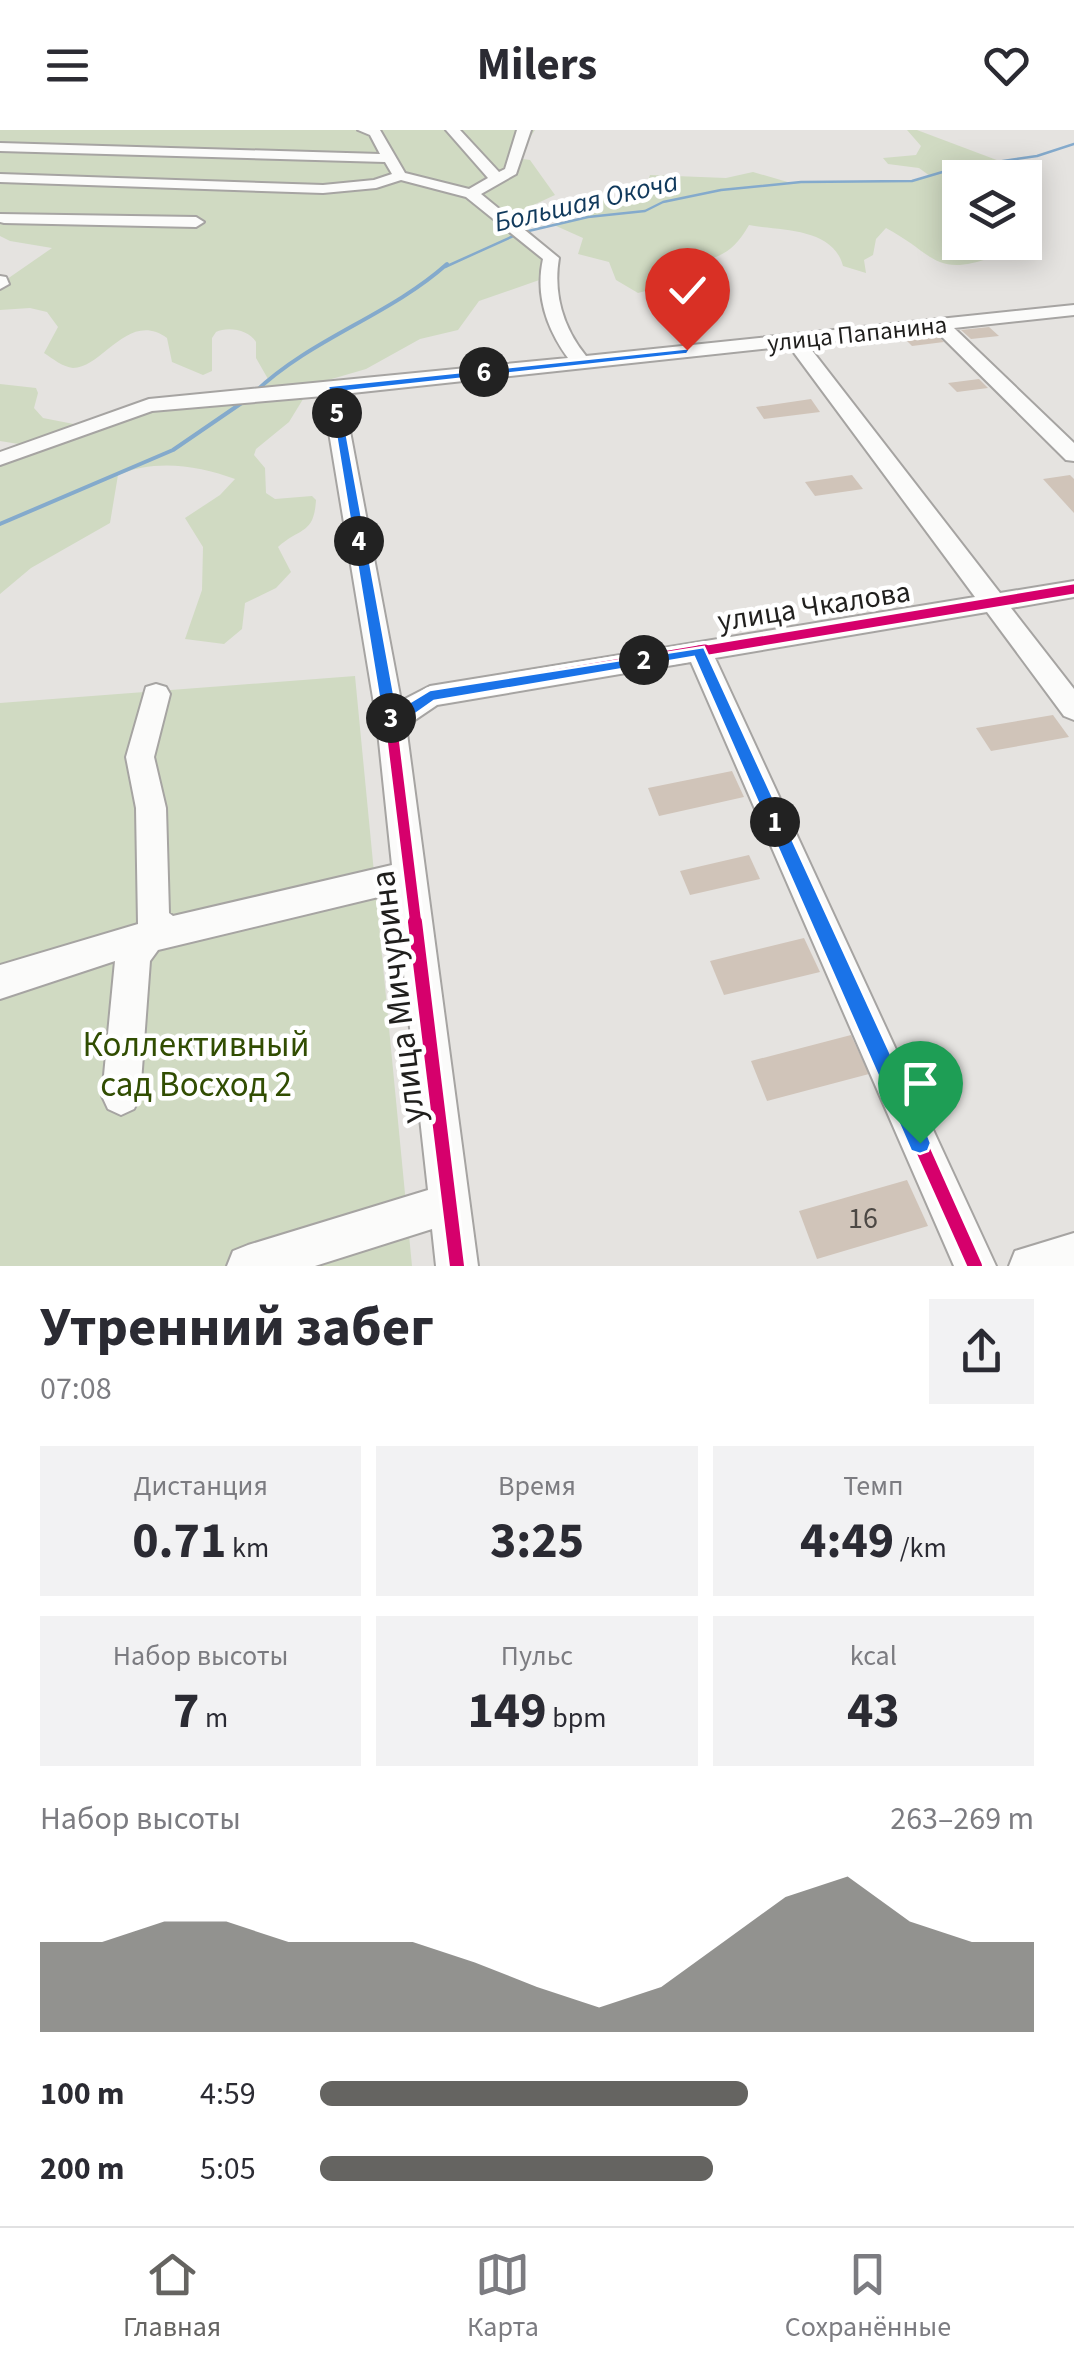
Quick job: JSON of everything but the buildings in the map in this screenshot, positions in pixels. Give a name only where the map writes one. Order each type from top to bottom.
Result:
[{"type":"street","points":[[89,200],[154,130]]},
{"type":"street","points":[[365,130],[375,132],[400,176]]},
{"type":"street","points":[[453,130],[496,180]]},
{"type":"street","points":[[470,194],[511,172],[524,130]]},
{"type":"street","points":[[0,148],[389,158]]},
{"type":"street","points":[[4,218],[89,200],[323,189],[376,184],[400,176],[470,194],[551,258],[545,278],[564,342],[580,361]]},
{"type":"street","points":[[0,178],[196,222]]},
{"type":"street","name":"улица Папанина","points":[[0,459],[149,405],[1074,310]]},
{"type":"street","points":[[939,324],[1074,455]]},
{"type":"street","points":[[794,340],[1074,709]]},
{"type":"street","name":"улица Мичурина","points":[[332,389],[392,722],[457,1266]]},
{"type":"street","name":"улица Чкалова","points":[[392,722],[430,696],[1074,589]]},
{"type":"street","points":[[699,651],[975,1266]]},
{"type":"street","points":[[156,694],[150,730],[140,757],[152,808],[153,920],[159,934]]},
{"type":"street","points":[[0,982],[159,934],[410,875]]},
{"type":"street","points":[[121,1096],[133,956],[159,934]]},
{"type":"street","points":[[248,1266],[449,1204]]},
{"type":"street","points":[[1030,1266],[1074,1254]]},
{"type":"green space","points":[[0,130],[535,130],[516,158],[530,160],[555,195],[503,219],[551,258],[545,278],[479,301],[458,330],[420,339],[366,369],[318,383],[308,391],[289,422],[254,455],[265,468],[266,493],[275,499],[312,496],[316,500],[309,525],[278,547],[291,572],[276,588],[245,603],[242,629],[224,644],[185,639],[202,590],[203,547],[185,518],[220,495],[235,479],[176,466],[146,467],[118,475],[110,523],[31,568],[0,594],[0,459],[31,446],[0,441],[0,384],[36,388],[34,408],[43,418],[89,427],[149,405],[250,396],[268,379],[256,358],[256,342],[238,330],[216,332],[212,338],[212,371],[203,375],[172,362],[167,338],[153,331],[128,335],[84,366],[73,368],[44,353],[58,327],[47,312],[30,308],[0,310],[0,284],[52,248],[0,236]]},
{"type":"green space","points":[[907,130],[917,130],[997,160],[942,160],[942,260],[983,260],[946,264],[886,228],[876,239],[873,255],[864,260],[866,273],[843,266],[829,244],[817,237],[749,225],[726,252],[693,262],[688,280],[707,292],[681,298],[657,288],[638,293],[616,280],[609,262],[578,254],[583,238],[554,225],[586,217],[576,211],[581,200],[589,195],[636,201],[643,195],[650,175],[726,178],[753,172],[791,183],[912,181],[930,176],[919,168],[888,164],[883,158],[916,155],[921,146]]},
{"type":"green space","name":"Коллективный сад Восход 2","points":[[355,676],[412,1266],[0,1266],[0,703]]},
{"type":"waterway","name":"Большая Окоча","points":[[445,267],[520,233],[588,217],[645,211],[663,202],[721,190],[801,182],[912,181],[956,168],[1037,156],[1074,144]]},
{"type":"waterway","name":"Большая Окоча","points":[[254,393],[300,357],[400,298],[447,264]]},
{"type":"waterway","name":"Большая Окоча","points":[[0,524],[173,450],[246,400]]},
{"type":"cycle path","points":[[457,1266],[391,722],[430,696],[1074,589]]},
{"type":"cycle path","points":[[699,651],[975,1266]]},
{"type":"route","points":[[687,350],[332,389],[392,722],[430,696],[699,651],[920,1143]]}]
